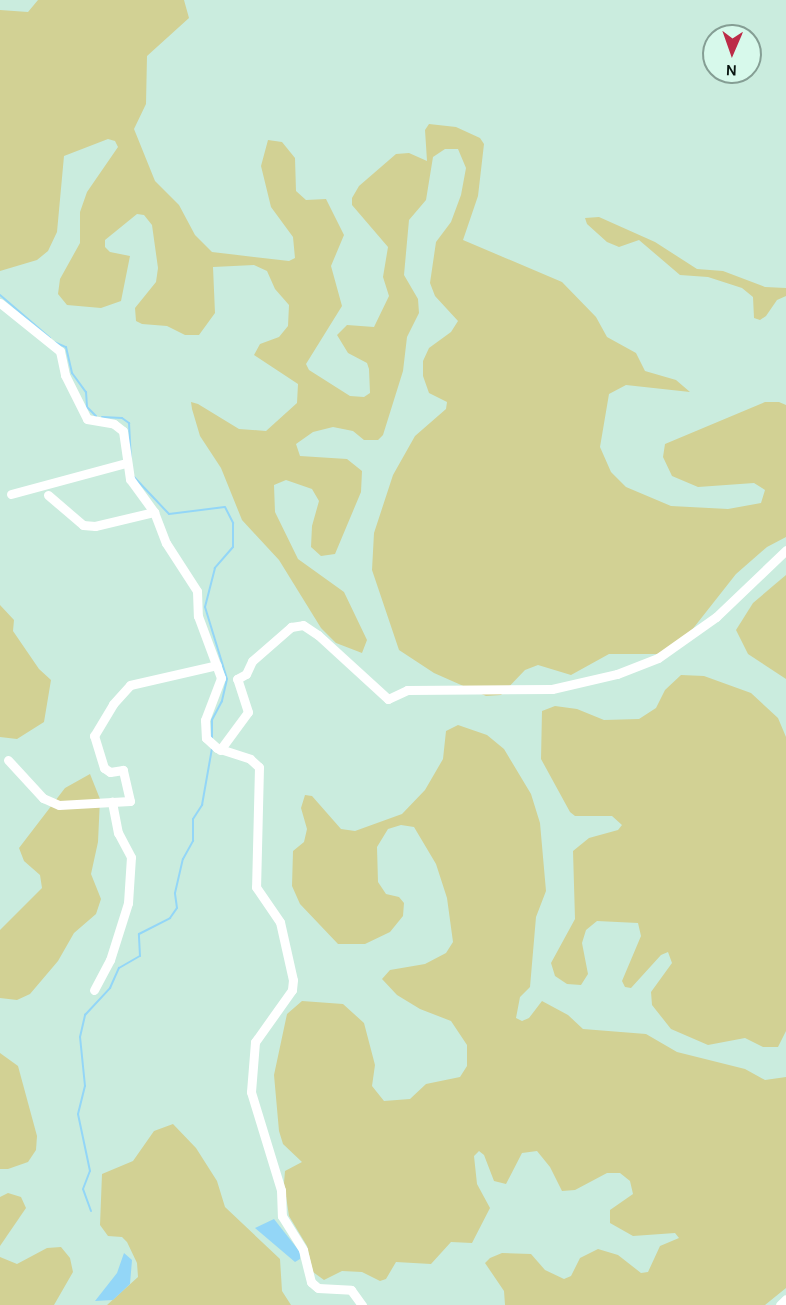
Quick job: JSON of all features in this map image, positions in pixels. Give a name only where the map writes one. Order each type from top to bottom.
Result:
[{"type":"street","points":[[0,303],[60,351],[65,375],[87,419],[114,424],[123,431],[126,463],[134,486],[154,512],[166,543],[197,591],[198,616],[209,654],[217,665],[221,678],[205,720],[215,747]]},
{"type":"street","points":[[11,494],[126,463]]},
{"type":"street","points":[[48,495],[83,525],[95,526],[154,512]]},
{"type":"street","points":[[215,747],[249,712],[237,679],[291,627],[303,625],[318,635],[388,699],[407,690],[552,688],[617,674],[658,658],[716,617],[786,550]]},
{"type":"street","points":[[8,760],[43,798],[59,805],[130,801],[123,770],[110,772],[104,768],[94,736],[113,704],[130,685],[217,665]]},
{"type":"street","points":[[215,747],[250,759],[259,767],[256,887],[280,922],[293,980],[292,990],[255,1042],[250,1085],[281,1191],[282,1216],[303,1250],[311,1282],[318,1288],[351,1290],[362,1305]]},
{"type":"street","points":[[94,990],[111,960],[128,903],[131,857],[118,833],[112,802]]},
{"type":"street","points":[[780,1305],[786,1299]]},
{"type":"shaded area","points":[[38,0],[184,0],[189,18],[147,56],[146,104],[134,129],[155,181],[179,205],[195,235],[212,252],[289,261],[295,258],[293,237],[271,207],[261,166],[268,140],[282,142],[295,158],[296,191],[306,200],[326,199],[344,235],[331,266],[342,306],[306,364],[309,370],[350,396],[364,397],[370,393],[369,369],[367,363],[348,353],[337,335],[347,325],[374,327],[389,296],[383,277],[388,247],[352,205],[352,198],[359,186],[396,154],[409,153],[427,161],[425,130],[429,124],[456,127],[480,138],[484,144],[478,196],[463,240],[562,282],[596,317],[607,337],[636,353],[645,371],[676,380],[690,392],[626,385],[609,394],[600,447],[611,472],[626,487],[671,506],[728,509],[761,503],[765,490],[754,483],[698,487],[672,476],[663,457],[665,444],[765,402],[779,402],[786,405],[786,537],[767,547],[736,574],[684,640],[657,654],[609,654],[571,675],[538,665],[525,670],[501,695],[486,696],[434,673],[399,650],[372,570],[374,533],[393,475],[415,436],[446,409],[447,402],[429,393],[423,376],[423,361],[429,348],[451,332],[458,321],[435,296],[430,283],[436,242],[451,222],[461,195],[466,168],[458,149],[445,149],[433,157],[426,200],[409,220],[404,275],[418,299],[419,313],[407,337],[403,371],[383,435],[378,440],[364,440],[353,431],[333,427],[313,432],[296,444],[300,456],[347,459],[362,471],[361,492],[335,554],[321,556],[311,547],[312,526],[319,501],[312,489],[286,480],[274,485],[275,512],[298,559],[344,592],[367,640],[362,653],[336,643],[321,628],[279,560],[242,520],[221,468],[200,436],[192,409],[191,402],[239,429],[266,431],[297,403],[298,384],[254,355],[260,344],[279,337],[288,326],[289,305],[275,289],[267,271],[254,265],[213,267],[215,313],[199,335],[185,335],[167,326],[142,324],[136,321],[135,308],[156,282],[158,268],[152,225],[144,215],[137,214],[105,240],[105,247],[110,252],[130,256],[121,301],[101,308],[67,305],[58,294],[60,279],[80,243],[80,212],[87,192],[118,147],[115,141],[108,139],[64,156],[57,232],[48,251],[37,260],[0,271],[0,10],[28,12]]},
{"type":"shaded area","points":[[599,217],[655,242],[697,269],[723,271],[765,287],[786,288],[786,296],[777,300],[766,316],[760,320],[754,318],[753,297],[742,288],[708,277],[680,275],[639,240],[619,247],[607,242],[587,224],[585,218]]},
{"type":"shaded area","points":[[786,575],[786,679],[748,654],[736,630],[753,603]]},
{"type":"shaded area","points":[[0,605],[14,620],[13,631],[39,669],[51,680],[44,722],[17,739],[0,737]]},
{"type":"shaded area","points":[[681,675],[704,676],[751,693],[778,718],[786,737],[786,1031],[778,1047],[763,1047],[745,1038],[708,1045],[671,1029],[652,1005],[651,992],[672,963],[668,952],[661,955],[631,988],[625,987],[622,981],[641,936],[638,923],[597,921],[586,930],[582,943],[588,974],[581,985],[567,984],[555,976],[551,963],[575,919],[573,851],[589,838],[618,830],[622,825],[612,816],[575,816],[570,812],[541,759],[542,711],[555,706],[577,709],[604,720],[639,719],[656,708],[665,690]]},
{"type":"shaded area","points":[[458,725],[487,735],[504,749],[531,794],[540,823],[546,891],[536,917],[530,987],[520,997],[516,1018],[522,1021],[529,1018],[542,1001],[568,1015],[583,1029],[646,1034],[677,1052],[745,1069],[765,1080],[786,1077],[786,1288],[765,1305],[505,1305],[504,1291],[485,1263],[502,1253],[531,1254],[545,1270],[564,1279],[571,1276],[580,1258],[598,1249],[618,1255],[641,1273],[648,1272],[660,1246],[679,1238],[675,1233],[633,1236],[610,1223],[610,1210],[633,1194],[630,1181],[620,1173],[607,1173],[575,1190],[562,1191],[550,1167],[537,1151],[522,1153],[506,1184],[494,1181],[484,1155],[479,1151],[474,1156],[477,1184],[490,1208],[472,1243],[451,1242],[431,1264],[396,1262],[386,1279],[380,1281],[362,1272],[342,1271],[324,1280],[313,1272],[307,1246],[289,1216],[284,1183],[285,1171],[302,1162],[283,1144],[279,1131],[274,1075],[287,1014],[302,1001],[343,1004],[364,1023],[375,1065],[372,1086],[384,1101],[410,1099],[426,1084],[460,1077],[467,1066],[467,1045],[451,1021],[420,1009],[397,995],[382,979],[390,970],[425,964],[446,953],[453,942],[447,898],[436,864],[414,827],[401,825],[388,829],[377,847],[378,882],[386,894],[399,897],[404,903],[403,916],[390,932],[365,944],[338,944],[300,904],[292,886],[293,851],[304,842],[307,829],[301,808],[305,795],[312,796],[341,829],[355,831],[402,814],[425,790],[443,759],[446,731]]},
{"type":"shaded area","points":[[90,774],[100,799],[98,842],[91,874],[101,899],[96,914],[74,933],[58,961],[30,994],[17,1000],[0,998],[0,930],[42,888],[40,875],[24,861],[19,848],[65,788]]},
{"type":"shaded area","points":[[0,1053],[18,1066],[37,1136],[36,1150],[28,1162],[8,1169],[0,1169]]},
{"type":"shaded area","points":[[173,1124],[196,1148],[217,1181],[225,1207],[280,1259],[282,1291],[291,1305],[107,1305],[138,1277],[137,1263],[127,1242],[122,1237],[108,1236],[100,1225],[102,1174],[133,1161],[154,1131]]},
{"type":"shaded area","points":[[8,1193],[21,1197],[26,1208],[0,1246],[0,1197]]},
{"type":"shaded area","points":[[61,1247],[70,1258],[73,1272],[54,1305],[0,1305],[0,1257],[17,1264],[47,1248]]},
{"type":"water","points":[[274,1219],[300,1252],[300,1259],[295,1262],[255,1228]]},
{"type":"water","points":[[124,1253],[132,1260],[130,1284],[113,1300],[95,1301],[117,1273]]},
{"type":"waterway","points":[[0,295],[50,338]]},
{"type":"waterway","points":[[54,342],[66,347],[72,373],[86,392],[87,407],[96,416]]},
{"type":"waterway","points":[[102,417],[122,418],[129,423],[131,460]]},
{"type":"waterway","points":[[134,477],[169,514],[225,507],[233,523],[233,547],[215,568],[205,607],[227,679],[222,701],[212,720],[212,739]]},
{"type":"waterway","points":[[91,1211],[83,1189],[90,1171],[78,1114],[85,1086],[80,1037],[85,1015],[110,988],[119,968],[140,956],[139,934],[170,918],[177,908],[175,893],[183,859],[193,841],[193,819],[202,805],[212,748]]}]
